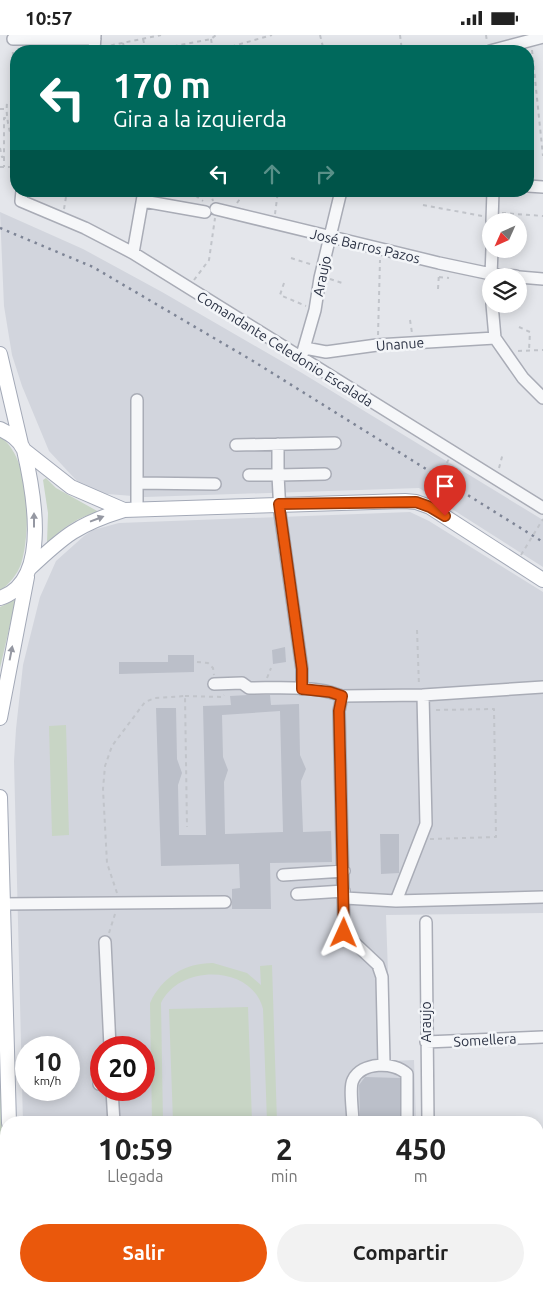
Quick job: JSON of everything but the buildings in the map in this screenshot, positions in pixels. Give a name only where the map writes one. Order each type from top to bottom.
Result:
[{"type":"main road","points":[[0,354],[22,447],[34,509],[34,538],[29,571],[0,718]]},
{"type":"main road","points":[[0,429],[71,487],[130,510]]},
{"type":"main road","points":[[0,598],[17,587],[29,571],[56,543],[81,525],[130,510],[279,501],[315,503],[416,502],[430,507],[543,580]]},
{"type":"main road","points":[[0,797],[9,1116]]},
{"type":"street","points":[[512,45],[543,37]]},
{"type":"street","points":[[13,39],[94,44]]},
{"type":"street","name":"Comandante Celedonio Escalada","points":[[23,197],[133,253],[188,288],[303,354],[543,508]]},
{"type":"street","points":[[133,253],[144,197]]},
{"type":"street","name":"José Barros Pazos","points":[[148,197],[482,273]]},
{"type":"street","name":"Araujo","points":[[303,354],[316,310],[323,268],[340,197]]},
{"type":"street","points":[[492,213],[493,197]]},
{"type":"street","name":"José Barros Pazos","points":[[527,277],[543,279]]},
{"type":"street","points":[[493,313],[495,338],[523,378],[543,399]]},
{"type":"street","name":"Unanue","points":[[303,354],[378,345],[495,338]]},
{"type":"street","points":[[130,510],[137,483],[136,400]]},
{"type":"street","points":[[236,445],[335,443]]},
{"type":"street","points":[[278,444],[279,501],[302,669],[302,689]]},
{"type":"street","points":[[249,475],[325,474]]},
{"type":"street","points":[[137,483],[216,484]]},
{"type":"street","points":[[219,683],[242,683],[249,688],[302,689],[330,692],[342,696],[423,695],[543,687]]},
{"type":"street","points":[[396,901],[426,824],[423,695]]},
{"type":"street","points":[[342,696],[339,711],[344,933],[378,965],[382,977],[384,1065]]},
{"type":"street","points":[[283,875],[344,871]]},
{"type":"street","points":[[297,894],[344,894],[396,901],[543,897]]},
{"type":"street","points":[[2,905],[225,902]]},
{"type":"street","name":"Araujo","points":[[426,923],[428,1116]]},
{"type":"street","points":[[105,942],[102,984],[109,1036]]},
{"type":"street","name":"Somellera","points":[[426,1042],[543,1037]]},
{"type":"street","points":[[353,1116],[352,1081],[359,1071],[384,1065],[402,1069],[407,1074],[407,1116]]},
{"type":"street","points":[[113,1101],[114,1116]]},
{"type":"path","points":[[94,44],[123,43],[161,35]]},
{"type":"path","points":[[182,45],[211,39],[216,35]]},
{"type":"path","points":[[237,45],[272,35]]},
{"type":"path","points":[[13,39],[13,45]]},
{"type":"path","points":[[143,39],[144,45]]},
{"type":"path","points":[[211,39],[212,45]]},
{"type":"path","points":[[531,40],[531,45]]},
{"type":"path","points":[[534,71],[543,156]]},
{"type":"path","points":[[10,102],[7,103],[6,109],[10,134]]},
{"type":"path","points":[[0,109],[6,109]]},
{"type":"path","points":[[538,113],[543,112]]},
{"type":"path","points":[[4,167],[4,118],[6,118]]},
{"type":"path","points":[[0,148],[2,157],[4,157]]},
{"type":"path","points":[[0,167],[10,167]]},
{"type":"path","points":[[62,218],[66,197]]},
{"type":"path","points":[[274,225],[277,197]]},
{"type":"path","points":[[423,205],[482,215]]},
{"type":"path","points":[[188,288],[209,260],[210,211]]},
{"type":"path","points":[[528,216],[543,216]]},
{"type":"path","points":[[378,345],[380,250]]},
{"type":"path","points":[[291,258],[323,268]]},
{"type":"path","points":[[438,289],[439,263]]},
{"type":"path","points":[[439,277],[449,278]]},
{"type":"path","points":[[284,283],[280,295],[316,310]]},
{"type":"path","points":[[410,320],[413,343]]},
{"type":"path","points":[[520,327],[530,332],[529,350]]},
{"type":"path","points":[[504,353],[543,350]]},
{"type":"path","points":[[497,478],[503,453]]},
{"type":"path","points":[[431,491],[449,459]]},
{"type":"path","points":[[521,555],[543,519]]},
{"type":"path","points":[[417,630],[419,687],[423,695]]},
{"type":"path","points":[[105,942],[120,902],[107,863],[103,789],[105,766],[112,746],[145,702],[155,698],[185,696],[224,697],[213,668],[208,663],[197,662]]},
{"type":"path","points":[[185,696],[187,827]]},
{"type":"path","points":[[420,840],[496,837],[494,709],[434,710]]},
{"type":"shaded area","points":[[0,212],[83,249],[162,292],[302,373],[543,520],[543,567],[419,488],[145,497],[95,493],[77,481],[49,451],[22,386],[12,355],[4,306]]},
{"type":"shaded area","points":[[410,512],[429,521],[543,592],[543,913],[386,915],[391,1061],[414,1060],[416,1116],[23,1116],[22,1101],[80,1101],[80,1036],[21,1036],[14,761],[23,665],[40,597],[56,561],[93,530],[119,523]]},
{"type":"green space","points":[[0,437],[10,447],[18,461],[23,477],[27,515],[21,564],[12,579],[0,591]]},
{"type":"green space","points":[[46,478],[56,488],[99,512],[71,523],[47,543],[48,513],[43,480]]},
{"type":"green space","points":[[16,599],[0,668],[0,607]]},
{"type":"green space","points":[[66,725],[69,835],[52,836],[49,726]]},
{"type":"green space","points":[[213,963],[247,973],[261,985],[260,966],[272,965],[277,1116],[267,1116],[263,1009],[256,994],[245,984],[231,977],[215,975],[198,976],[183,981],[170,990],[161,1003],[163,1116],[152,1116],[152,1101],[155,1101],[155,1036],[151,1036],[150,1003],[168,979],[176,973],[193,966]]},
{"type":"green space","points":[[248,1007],[252,1116],[173,1116],[169,1009]]},
{"type":"green space","points":[[0,1049],[2,1116],[0,1116]]},
{"type":"railway","points":[[0,228],[93,267],[253,361],[543,542]]},
{"type":"route","points":[[344,933],[345,898],[339,711],[342,696],[330,692],[302,689],[302,669],[279,504],[404,501],[423,504],[445,516]]}]
